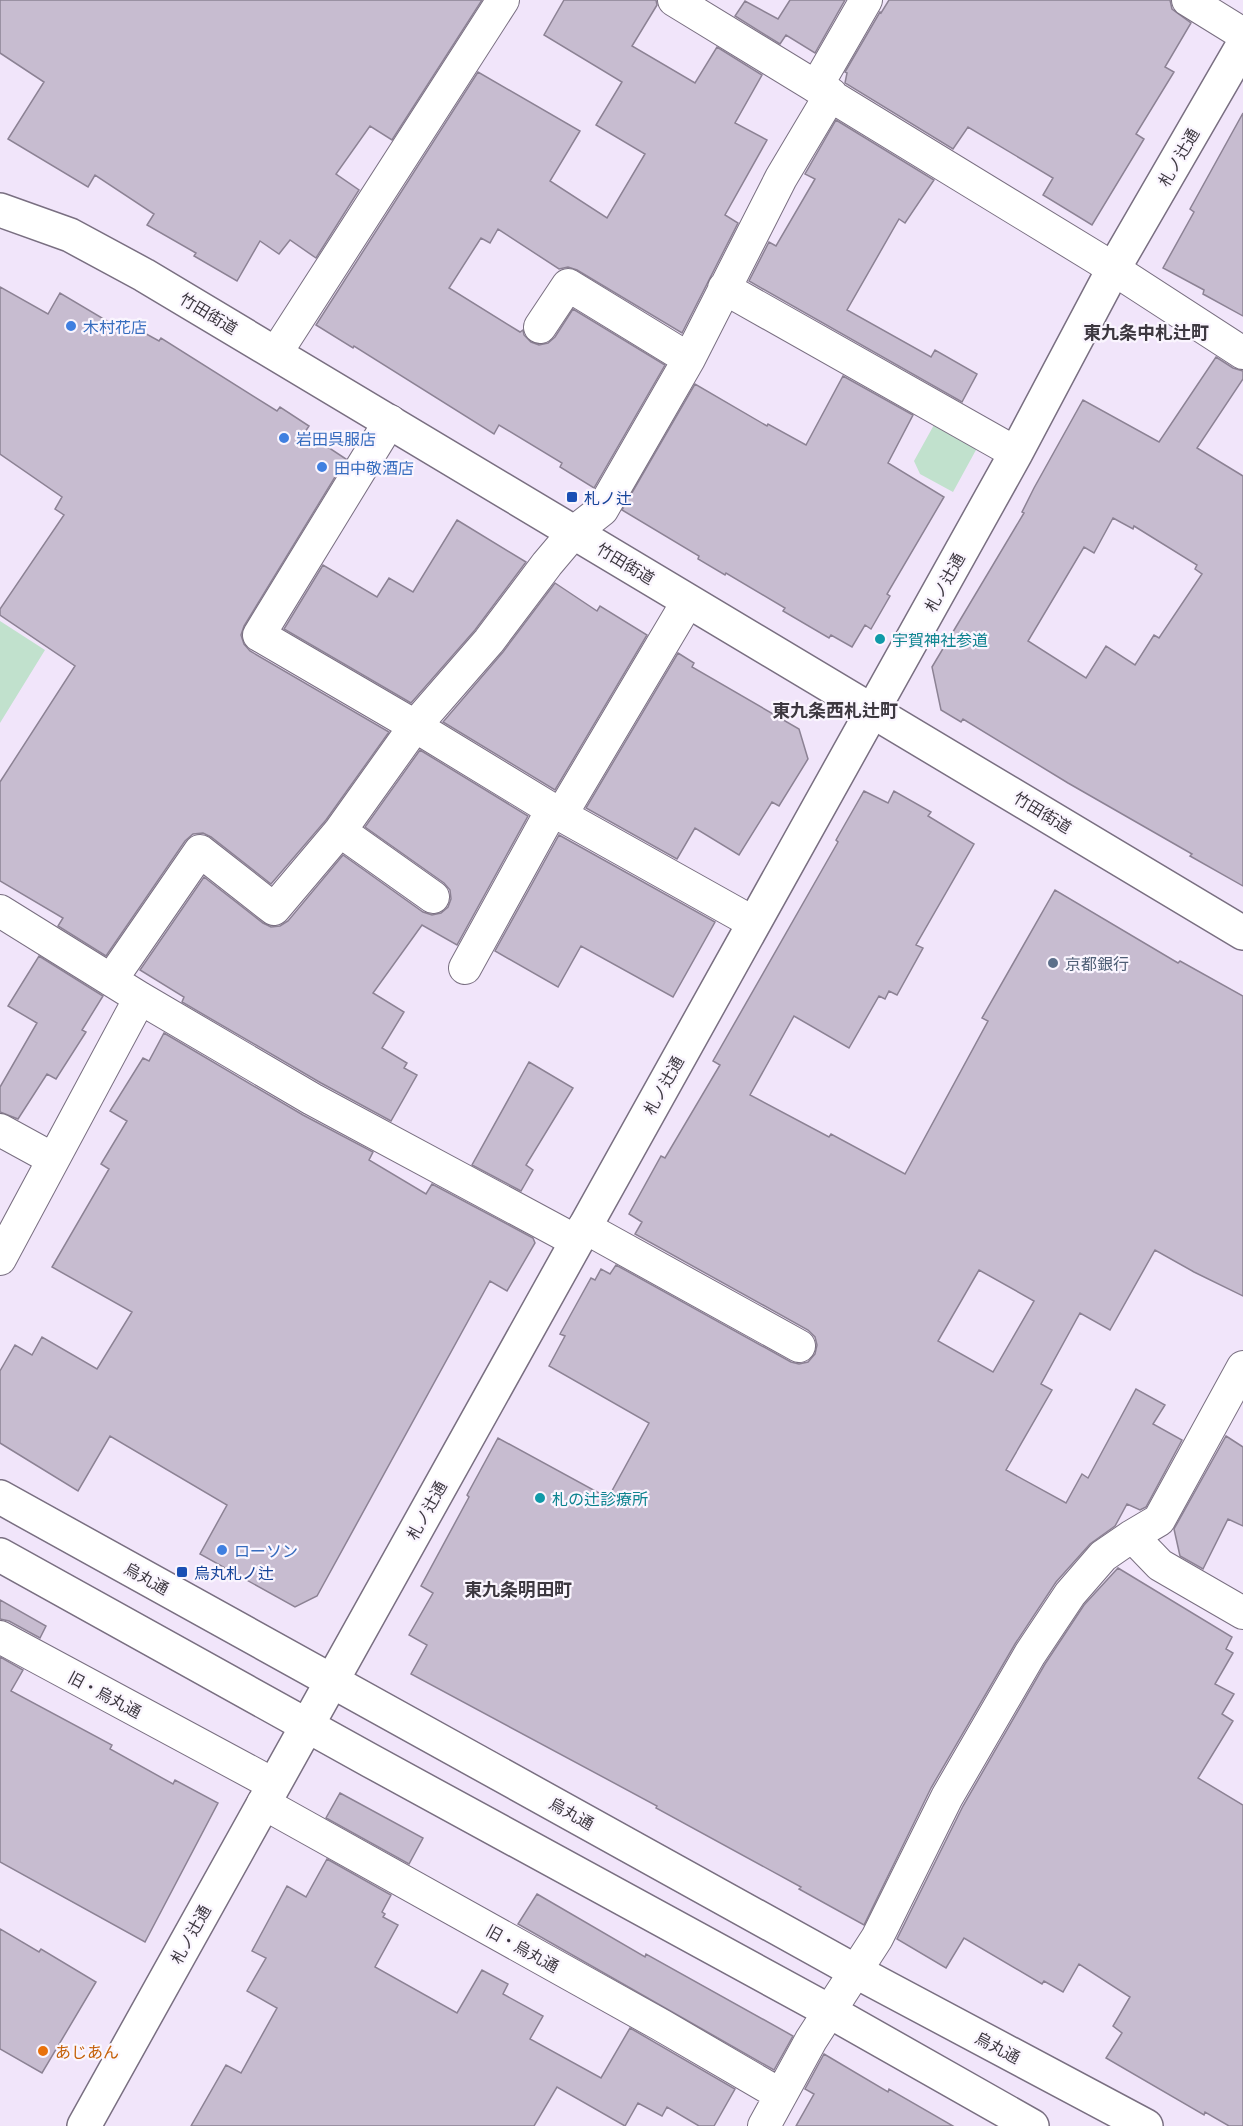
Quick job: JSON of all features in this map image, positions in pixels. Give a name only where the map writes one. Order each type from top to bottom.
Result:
[{"type":"street","points":[[276,353],[503,0]]},
{"type":"street","points":[[674,0],[1114,268],[1243,353]]},
{"type":"street","points":[[111,980],[200,851],[274,909],[340,831],[415,726],[489,641],[574,532],[602,510],[689,359],[824,91],[866,0]]},
{"type":"street","points":[[1188,0],[1243,34]]},
{"type":"street","name":"札ノ辻通","points":[[84,2126],[1016,453],[1114,268],[1243,45]]},
{"type":"street","name":"竹田街道","points":[[0,210],[80,240],[144,275],[1243,933]]},
{"type":"street","points":[[540,327],[568,285],[689,359]]},
{"type":"street","points":[[724,288],[1016,453]]},
{"type":"street","points":[[390,421],[259,635],[415,726],[556,813],[753,923]]},
{"type":"street","points":[[465,968],[556,813],[688,601]]},
{"type":"street","points":[[340,831],[433,897]]},
{"type":"street","points":[[0,911],[140,998],[312,1099],[799,1346]]},
{"type":"street","points":[[0,1259],[140,998]]},
{"type":"street","points":[[0,1130],[53,1159]]},
{"type":"street","points":[[764,2126],[829,2011],[877,1938],[951,1790],[1030,1654],[1070,1594],[1104,1556],[1159,1520],[1243,1367]]},
{"type":"street","name":"烏丸通","points":[[0,1497],[855,1971],[1146,2126]]},
{"type":"street","points":[[1132,1536],[1160,1565],[1243,1613]]},
{"type":"street","points":[[0,1555],[306,1726],[829,2011],[1032,2126]]},
{"type":"street","name":"旧・烏丸通","points":[[0,1637],[781,2095]]},
{"type":"green space","points":[[940,414],[982,439],[953,492],[920,474],[914,461]]},
{"type":"green space","points":[[0,621],[45,650],[0,723]]},
{"type":"building","points":[[0,0],[482,0],[392,140],[370,126],[336,174],[359,190],[316,258],[290,240],[279,254],[260,241],[237,281],[194,256],[196,253],[147,225],[154,214],[95,175],[88,187],[8,139],[44,82],[0,53]]},
{"type":"building","points":[[564,0],[656,0],[657,5],[632,46],[695,83],[717,47],[762,75],[735,123],[767,140],[725,215],[738,223],[682,333],[577,270],[568,267],[559,269],[498,229],[490,243],[481,238],[449,288],[520,332],[523,330],[524,335],[531,342],[539,345],[548,343],[555,337],[573,309],[665,365],[594,488],[560,467],[562,463],[499,425],[494,434],[354,346],[353,348],[316,325],[478,72],[580,131],[550,181],[607,218],[645,154],[596,125],[622,82],[544,35]]},
{"type":"building","points":[[790,0],[845,0],[815,53],[786,35],[780,44],[735,16],[745,1],[778,19]]},
{"type":"building","points":[[889,0],[1170,0],[1172,9],[1191,23],[1165,67],[1174,72],[1136,134],[1144,139],[1092,225],[1043,195],[1053,178],[968,127],[953,149],[845,83],[847,73],[845,72]]},
{"type":"building","points":[[1243,113],[1243,316],[1203,294],[1204,290],[1163,268],[1194,212],[1190,209]]},
{"type":"building","points":[[836,120],[934,180],[905,223],[899,219],[847,310],[931,357],[935,350],[977,374],[962,402],[749,281],[769,242],[776,246],[815,179],[805,174]]},
{"type":"building","points":[[0,287],[48,314],[60,293],[117,327],[121,320],[159,341],[161,338],[277,411],[280,407],[309,426],[305,432],[346,459],[244,626],[241,635],[250,651],[389,732],[326,820],[271,884],[211,837],[203,833],[193,834],[185,841],[106,956],[58,926],[63,918],[0,881],[0,782],[75,666],[0,615],[0,609],[64,515],[55,509],[62,497],[0,454]]},
{"type":"building","points":[[1216,357],[1233,368],[1243,371],[1243,379],[1197,448],[1243,476],[1243,886],[963,719],[961,722],[941,710],[932,667],[1024,513],[1022,512],[1034,488],[1083,400],[1159,442]],"holes":[[[1113,518],[1133,529],[1134,526],[1197,565],[1195,569],[1202,574],[1159,638],[1154,635],[1135,665],[1106,646],[1086,678],[1028,641],[1084,547],[1094,553]]]},
{"type":"building","points":[[843,376],[913,415],[888,463],[944,497],[887,594],[890,596],[871,629],[865,625],[852,647],[831,635],[829,638],[783,611],[785,608],[698,559],[699,556],[622,510],[695,384],[767,426],[768,424],[806,445]]},
{"type":"building","points":[[457,520],[526,562],[475,630],[411,703],[284,629],[323,565],[377,597],[389,578],[413,592]]},
{"type":"building","points":[[555,583],[597,611],[600,606],[647,635],[555,790],[443,722],[503,652]]},
{"type":"building","points":[[678,653],[694,663],[692,667],[799,729],[808,759],[779,806],[772,802],[739,855],[695,828],[677,859],[586,808]]},
{"type":"building","points":[[420,750],[528,816],[457,945],[422,925],[373,993],[404,1012],[382,1048],[407,1063],[404,1068],[417,1075],[391,1121],[182,1002],[184,997],[140,970],[204,877],[263,923],[271,927],[280,926],[288,921],[343,855],[423,912],[432,915],[441,913],[448,907],[451,899],[450,890],[444,883],[365,827]]},
{"type":"building","points":[[864,791],[888,803],[894,791],[931,812],[928,816],[974,844],[916,945],[923,948],[897,995],[889,991],[885,999],[879,996],[849,1048],[794,1016],[750,1095],[829,1137],[831,1134],[905,1174],[988,1021],[982,1018],[1055,890],[1178,963],[1180,961],[1243,996],[1243,1296],[1155,1250],[1110,1330],[1080,1313],[1041,1384],[1052,1390],[1006,1470],[1066,1503],[1082,1474],[1088,1478],[1136,1389],[1165,1405],[1153,1424],[1182,1440],[1146,1507],[1140,1510],[1127,1504],[1115,1526],[1090,1544],[1056,1582],[1015,1644],[931,1788],[864,1925],[799,1889],[801,1887],[656,1808],[657,1806],[411,1674],[427,1645],[409,1635],[433,1593],[421,1586],[498,1438],[608,1498],[649,1423],[549,1366],[565,1336],[560,1334],[591,1278],[595,1280],[601,1269],[610,1274],[616,1265],[791,1362],[799,1364],[808,1362],[815,1354],[817,1345],[815,1337],[808,1330],[635,1234],[642,1222],[629,1214],[661,1156],[665,1158],[720,1065],[713,1061],[838,842],[836,840]],"holes":[[[979,1270],[1034,1301],[993,1372],[938,1341]]]},
{"type":"building","points":[[559,835],[715,922],[673,997],[581,946],[558,987],[495,951]]},
{"type":"building","points":[[39,956],[103,996],[82,1030],[86,1032],[56,1079],[47,1074],[18,1119],[0,1112],[0,1087],[37,1023],[8,1006]]},
{"type":"building","points":[[164,1033],[303,1115],[373,1152],[369,1160],[426,1194],[432,1184],[533,1238],[535,1243],[507,1291],[490,1281],[317,1596],[295,1607],[200,1554],[227,1505],[110,1436],[78,1491],[0,1443],[0,1371],[15,1345],[32,1355],[42,1337],[97,1369],[132,1312],[52,1267],[109,1169],[101,1164],[127,1121],[110,1111],[143,1058],[149,1061]]},
{"type":"building","points":[[529,1062],[573,1088],[526,1165],[533,1170],[521,1191],[472,1165]]},
{"type":"building","points":[[1226,1436],[1243,1447],[1243,1526],[1228,1519],[1203,1569],[1180,1556],[1174,1529]]},
{"type":"building","points":[[1118,1568],[1232,1637],[1226,1649],[1233,1653],[1215,1684],[1234,1694],[1222,1714],[1233,1721],[1198,1778],[1243,1805],[1243,2126],[1229,2126],[1205,2112],[1204,2115],[1106,2058],[1122,2033],[1113,2026],[1130,1997],[1079,1964],[1063,1992],[1044,1981],[1042,1984],[964,1938],[946,1968],[897,1939],[963,1806],[1045,1664],[1084,1605]]},
{"type":"building","points":[[0,1600],[46,1626],[40,1638],[9,1621],[0,1619]]},
{"type":"building","points":[[0,1657],[23,1670],[11,1691],[112,1745],[110,1749],[173,1784],[175,1780],[218,1803],[145,1942],[0,1862]]},
{"type":"building","points":[[340,1793],[423,1838],[409,1864],[326,1818]]},
{"type":"building","points":[[327,1859],[391,1895],[382,1912],[385,1914],[383,1917],[398,1925],[375,1967],[457,2013],[482,1970],[508,1984],[503,1994],[543,2016],[530,2039],[601,2078],[630,2028],[735,2089],[714,2126],[699,2126],[667,2107],[662,2116],[638,2103],[625,2126],[557,2087],[534,2126],[191,2126],[226,2065],[241,2073],[277,2008],[247,1991],[266,1958],[252,1951],[287,1886],[306,1897]]},
{"type":"building","points":[[537,1894],[645,1957],[646,1954],[793,2036],[774,2070],[518,1924]]},
{"type":"building","points":[[0,1929],[39,1952],[41,1949],[96,1982],[42,2073],[0,2049]]},
{"type":"building","points":[[824,2054],[888,2092],[889,2089],[953,2126],[796,2126],[814,2094],[805,2089]]},
{"type":"place","name":"木村花店","points":[[71,326]]},
{"type":"place","name":"岩田呉服店","points":[[284,438]]},
{"type":"place","name":"田中敬酒店","points":[[322,467]]},
{"type":"place","name":"札ノ辻","points":[[572,497]]},
{"type":"place","name":"宇賀神社参道","points":[[880,639]]},
{"type":"place","name":"京都銀行","points":[[1053,963]]},
{"type":"place","name":"札の辻診療所","points":[[540,1498]]},
{"type":"place","name":"ローソン","points":[[222,1550]]},
{"type":"place","name":"烏丸札ノ辻","points":[[182,1572]]},
{"type":"place","name":"あじあん","points":[[43,2051]]},
{"type":"district","name":"東九条中札辻町","points":[[1146,332]]},
{"type":"district","name":"東九条西札辻町","points":[[835,710]]},
{"type":"district","name":"東九条明田町","points":[[518,1589]]}]
